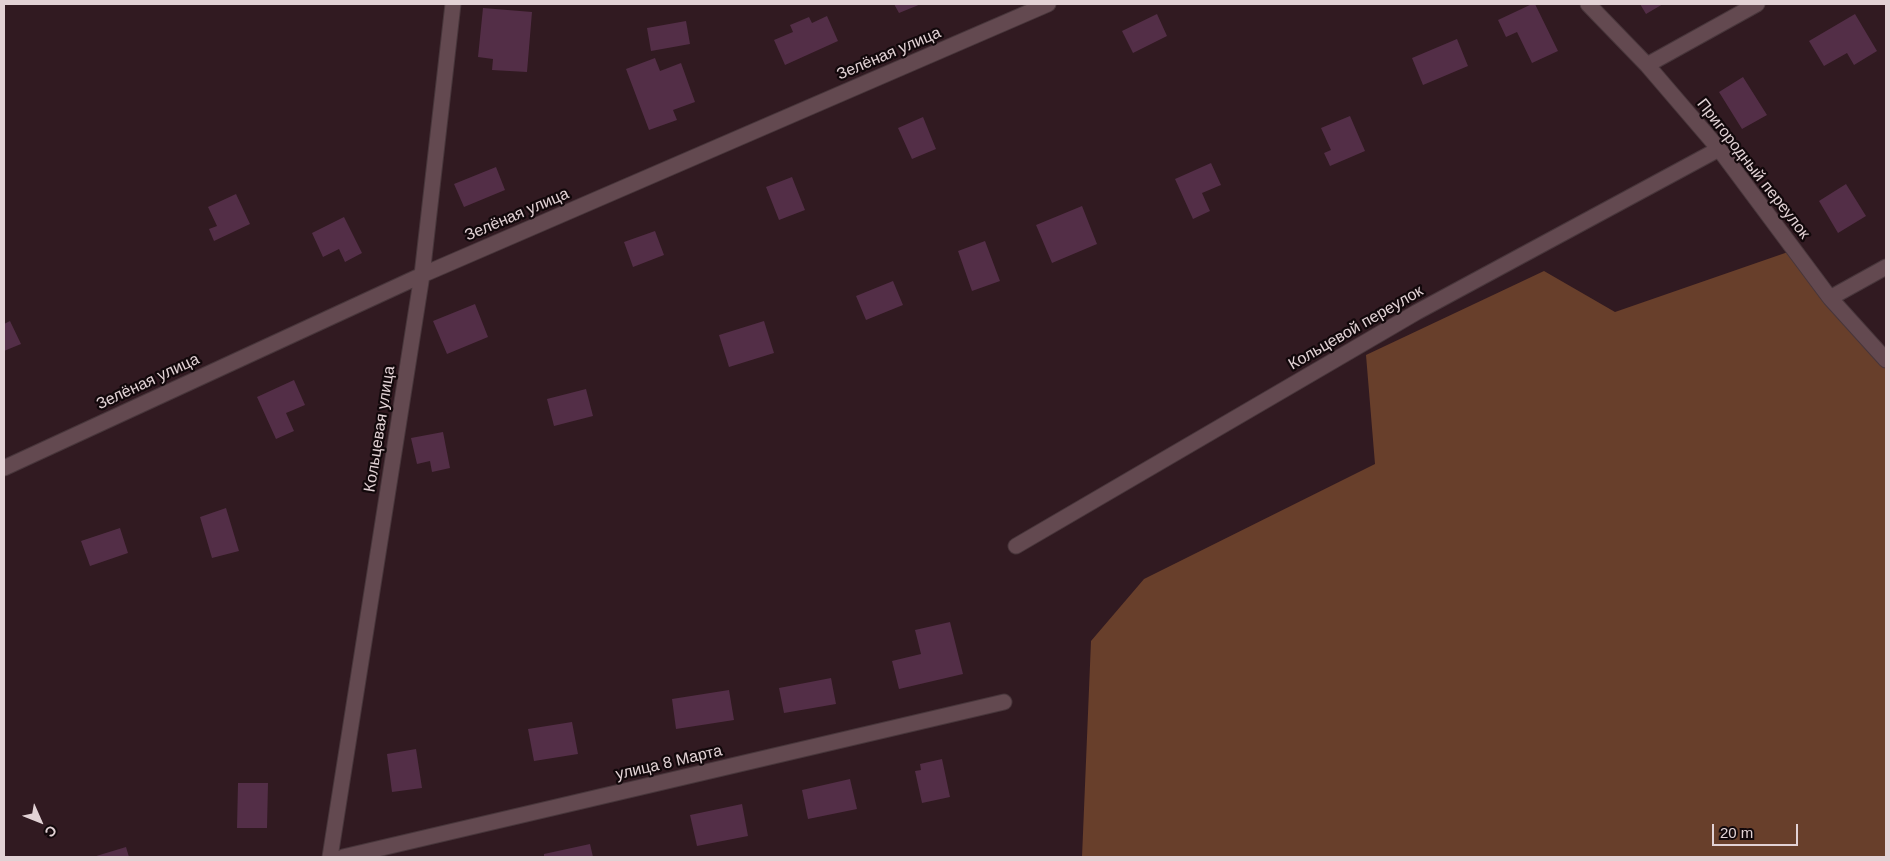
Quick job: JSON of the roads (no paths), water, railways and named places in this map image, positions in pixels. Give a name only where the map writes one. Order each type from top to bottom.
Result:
[{"type":"street","name":"Кольцевая улица","points":[[330,857],[422,275],[453,4]]},
{"type":"street","name":"Зелёная улица","points":[[4,468],[422,275],[1048,4]]},
{"type":"street","name":"Пригородный переулок","points":[[1588,4],[1647,65],[1719,149],[1830,298],[1886,360]]},
{"type":"street","points":[[1647,65],[1757,4]]},
{"type":"street","name":"Кольцевой переулок","points":[[1016,546],[1417,312],[1719,149]]},
{"type":"street","points":[[1830,298],[1886,267]]},
{"type":"street","name":"улица 8 Марта","points":[[342,857],[1004,702]]}]
